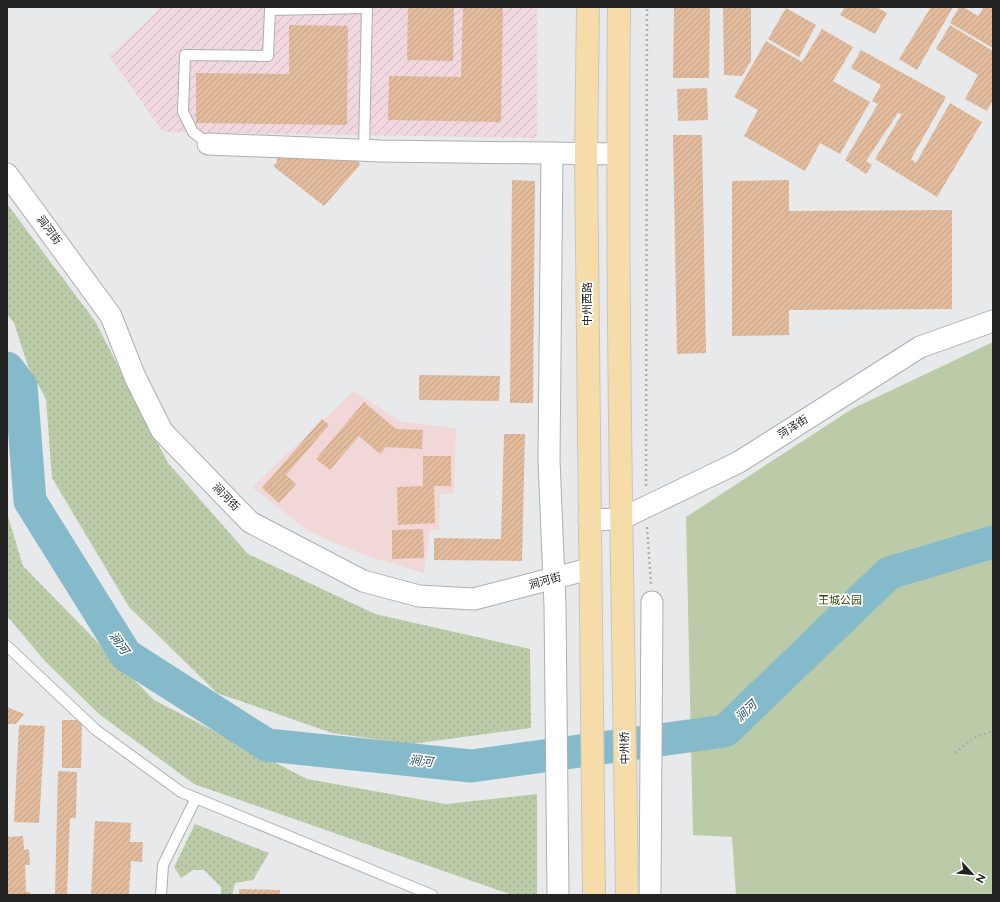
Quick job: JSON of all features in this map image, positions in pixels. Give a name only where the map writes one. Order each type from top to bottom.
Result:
[{"type":"main road","name":"中州西路","points":[[588,7],[586,154],[589,569],[594,895]]},
{"type":"main road","points":[[619,7],[618,154],[621,519]]},
{"type":"main road","name":"中州桥","points":[[621,519],[627,895]]},
{"type":"street","points":[[208,144],[364,150],[618,154]]},
{"type":"street","points":[[552,153],[549,460],[556,606],[558,895]]},
{"type":"street","name":"涧河街","points":[[7,174],[111,316],[135,377],[162,431],[250,522],[363,581],[419,596],[474,599],[589,569]]},
{"type":"street","name":"菏泽街","points":[[589,520],[621,519],[646,508],[739,462],[920,347],[993,321]]},
{"type":"street","points":[[650,895],[652,602]]},
{"type":"lane","points":[[208,144],[193,132],[183,112],[185,55],[268,56],[270,10],[367,8],[364,150]]},
{"type":"lane","points":[[7,646],[96,730],[181,792],[432,895]]},
{"type":"lane","points":[[161,895],[163,865],[196,798]]},
{"type":"path","points":[[647,7],[646,508],[652,602]]},
{"type":"path","points":[[955,753],[973,738],[993,731]]},
{"type":"shaded area","points":[[158,7],[537,7],[537,138],[163,132],[109,56],[156,13]]},
{"type":"shaded area","points":[[354,391],[401,422],[456,428],[454,494],[440,494],[439,530],[430,530],[424,573],[364,555],[308,531],[252,487]]},
{"type":"green space","points":[[7,204],[95,321],[168,463],[248,554],[375,614],[530,649],[531,728],[411,744],[332,733],[217,693],[129,607],[52,478],[46,399],[28,366],[14,323],[7,314]]},
{"type":"green space","name":"王城公园","points":[[993,342],[993,895],[736,895],[732,837],[693,835],[686,517],[852,409]]},
{"type":"green space","points":[[7,513],[23,566],[154,700],[307,779],[446,804],[537,794],[537,895],[512,895],[194,784],[99,714],[45,661],[7,616]]},
{"type":"green space","points":[[195,824],[269,853],[253,880],[235,883],[232,895],[221,895],[221,887],[204,870],[193,870],[181,878],[174,867]]},
{"type":"building","points":[[408,7],[454,7],[453,61],[407,60]]},
{"type":"building","points":[[463,7],[503,7],[501,122],[388,120],[389,76],[461,77]]},
{"type":"building","points":[[674,7],[710,7],[709,78],[673,78]]},
{"type":"building","points":[[723,7],[751,7],[751,61],[742,76],[724,75]]},
{"type":"building","points":[[845,7],[876,7],[887,13],[875,34],[840,15]]},
{"type":"building","points":[[931,7],[953,7],[917,70],[899,59]]},
{"type":"building","points":[[959,7],[963,7],[978,16],[984,7],[993,7],[993,48],[950,23]]},
{"type":"building","points":[[786,8],[816,25],[799,57],[768,39]]},
{"type":"building","points":[[289,25],[348,26],[347,125],[196,123],[196,73],[289,74]]},
{"type":"building","points":[[950,25],[993,51],[993,100],[987,111],[965,99],[978,75],[936,49]]},
{"type":"building","points":[[822,29],[853,47],[833,81],[870,102],[840,154],[820,143],[805,171],[744,136],[758,110],[734,97],[766,41],[802,62]]},
{"type":"building","points":[[861,50],[946,97],[911,159],[916,163],[950,103],[982,122],[937,197],[875,159],[902,114],[898,113],[866,161],[872,165],[866,174],[845,160],[878,104],[872,101],[881,85],[851,68]]},
{"type":"building","points":[[707,88],[708,120],[678,121],[677,89]]},
{"type":"building","points":[[673,135],[702,135],[706,353],[677,354]]},
{"type":"building","points":[[276,150],[354,152],[360,165],[324,206],[273,166],[277,162]]},
{"type":"building","points":[[512,180],[535,181],[533,403],[510,403]]},
{"type":"building","points":[[789,180],[789,211],[952,210],[952,309],[789,310],[789,335],[732,336],[732,181]]},
{"type":"building","points":[[419,375],[500,376],[499,401],[419,400]]},
{"type":"building","points":[[364,402],[396,429],[423,430],[422,449],[386,447],[380,454],[359,436],[330,470],[316,459]]},
{"type":"building","points":[[322,419],[329,425],[286,475],[296,484],[279,503],[262,488]]},
{"type":"building","points":[[504,434],[525,434],[522,561],[434,560],[434,538],[501,539]]},
{"type":"building","points":[[423,456],[451,456],[451,486],[434,486],[435,523],[398,525],[397,487],[423,486]]},
{"type":"building","points":[[423,529],[424,558],[392,559],[392,530]]},
{"type":"building","points":[[7,707],[24,714],[16,724],[7,724]]},
{"type":"building","points":[[62,720],[82,720],[81,768],[62,768]]},
{"type":"building","points":[[19,725],[45,726],[39,823],[14,822]]},
{"type":"building","points":[[58,771],[77,772],[76,818],[70,818],[67,895],[55,895]]},
{"type":"building","points":[[95,821],[131,823],[130,842],[143,842],[142,862],[131,861],[129,895],[91,895]]},
{"type":"building","points":[[23,836],[24,850],[29,849],[30,865],[25,865],[26,892],[30,892],[30,895],[7,895],[7,837]]},
{"type":"building","points":[[239,889],[280,890],[280,895],[239,895]]},
{"type":"waterway","name":"涧河","points":[[7,368],[21,386],[30,501],[126,655],[267,745],[471,766],[725,731],[889,573],[993,542]]}]
